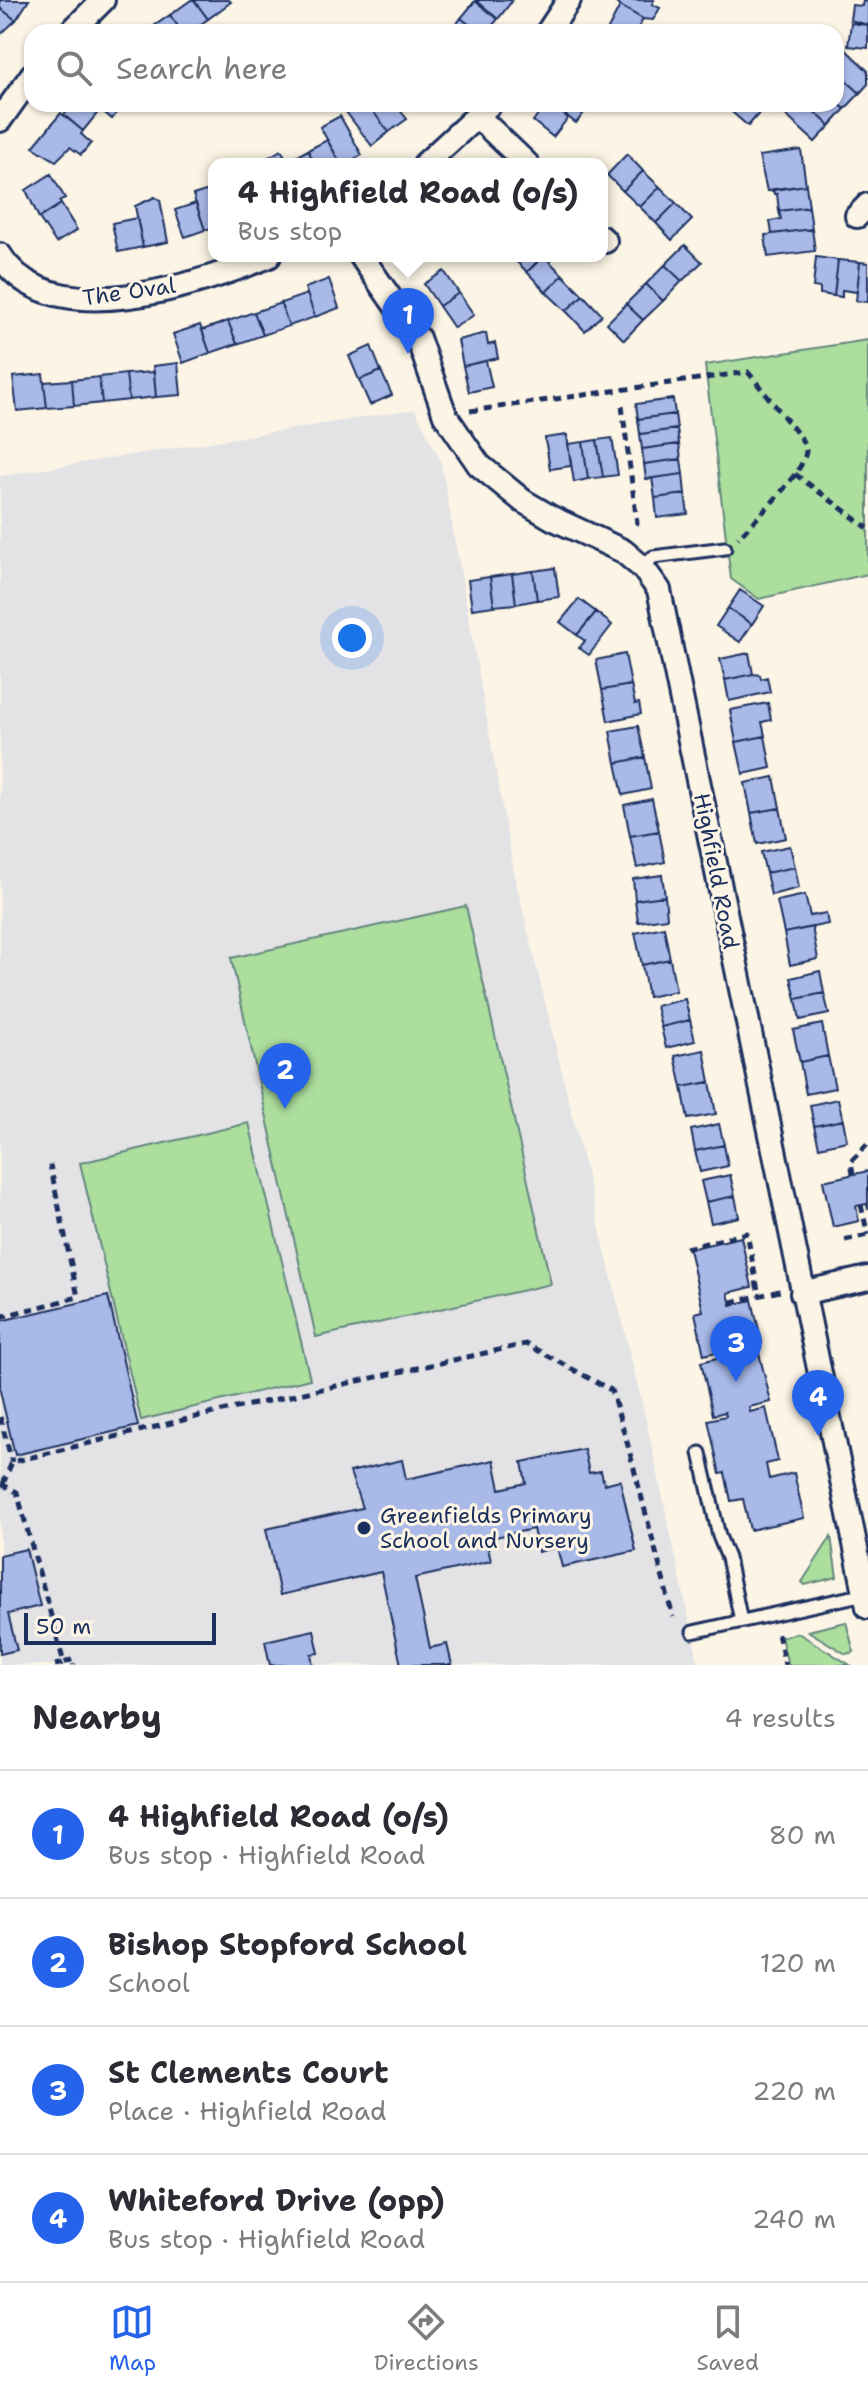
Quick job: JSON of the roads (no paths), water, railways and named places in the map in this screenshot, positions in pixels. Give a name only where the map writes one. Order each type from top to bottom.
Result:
[{"type":"street","points":[[79,24],[103,0]]},
{"type":"street","points":[[553,24],[569,0]]},
{"type":"street","points":[[0,120],[24,86]]},
{"type":"street","points":[[432,158],[482,112]]},
{"type":"street","points":[[486,112],[522,158]]},
{"type":"street","name":"The Oval","points":[[0,255],[24,281],[45,292],[73,299],[116,297],[172,286],[252,262]]},
{"type":"street","name":"Highfield Road","points":[[365,262],[418,338],[445,415],[479,465],[523,501],[623,551],[643,568],[659,590],[793,1292],[860,1530],[867,1601]]},
{"type":"street","points":[[793,1292],[868,1278]]},
{"type":"lane","points":[[643,568],[653,557],[725,548]]},
{"type":"lane","points":[[700,1453],[741,1621]]},
{"type":"lane","points":[[693,1632],[741,1621],[867,1601]]},
{"type":"place","name":"4 Highfield Road (o/s)","points":[[408,354]]},
{"type":"place","name":"Bishop Stopford School","points":[[285,1109]]},
{"type":"place","name":"St Clements Court","points":[[736,1382]]},
{"type":"place","name":"Whiteford Drive (opp)","points":[[818,1436]]},
{"type":"place","name":"Greenfields Primary School and Nursery","points":[[364,1528]]}]
